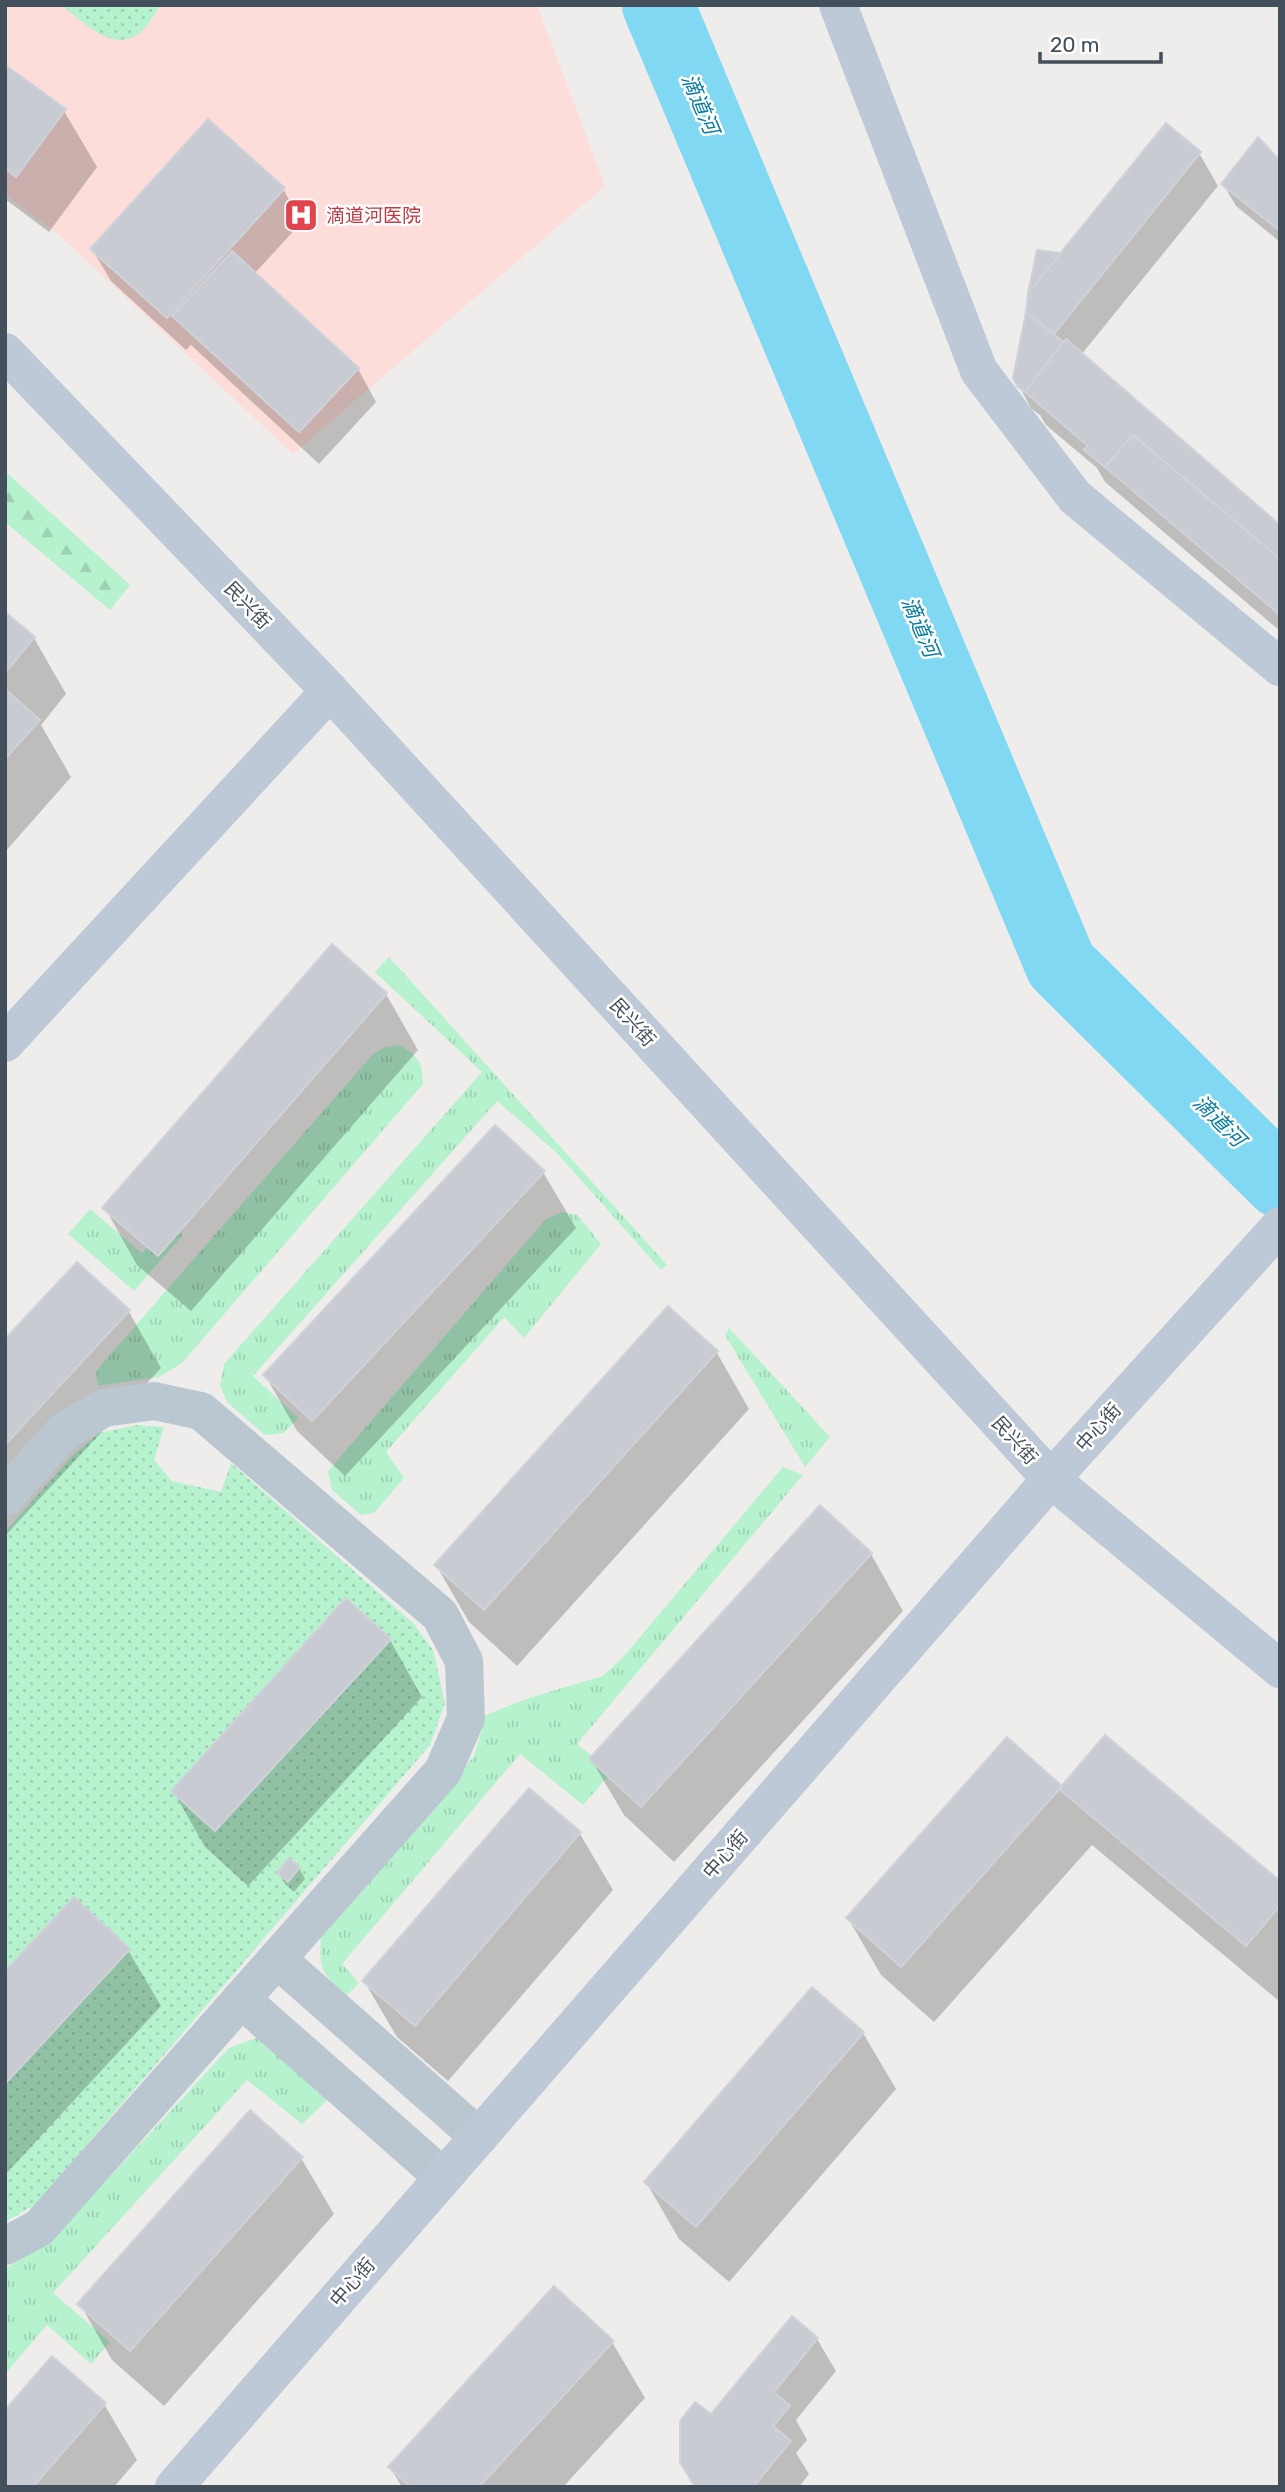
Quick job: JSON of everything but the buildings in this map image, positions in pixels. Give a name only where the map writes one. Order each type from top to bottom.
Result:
[{"type":"street","points":[[838,5],[979,372],[1075,497],[1280,667]]},
{"type":"street","name":"民兴街","points":[[5,352],[330,691],[1051,1479],[1280,1669]]},
{"type":"street","points":[[5,1042],[330,691]]},
{"type":"street","name":"中心街","points":[[174,2487],[1051,1479],[1280,1226]]},
{"type":"street","points":[[5,1497],[64,1431],[104,1408],[153,1401],[201,1412],[440,1615],[464,1661],[466,1718],[443,1771],[38,2228],[5,2246]]},
{"type":"street","points":[[277,1959],[479,2137]]},
{"type":"street","points":[[241,1999],[443,2177]]},
{"type":"shaded area","name":"滴道河医院","points":[[5,5],[537,5],[605,186],[293,454],[59,235],[5,194]]},
{"type":"green space","points":[[61,5],[161,5],[141,32],[120,40],[99,34]]},
{"type":"green space","points":[[5,471],[130,585],[110,610],[5,522]]},
{"type":"green space","points":[[389,957],[667,1265],[661,1270],[557,1153],[497,1101],[253,1376],[298,1418],[284,1433],[265,1435],[227,1402],[220,1386],[224,1364],[482,1072],[375,972]]},
{"type":"green space","points":[[400,1045],[418,1061],[423,1084],[182,1363],[159,1377],[98,1386],[96,1372],[102,1364],[373,1054],[385,1047]]},
{"type":"green space","points":[[90,1209],[142,1253],[174,1216],[182,1236],[134,1291],[68,1234]]},
{"type":"green space","points":[[562,1212],[577,1215],[601,1244],[524,1338],[504,1317],[386,1452],[404,1478],[374,1513],[361,1515],[332,1490],[328,1471],[546,1219]]},
{"type":"green space","points":[[729,1328],[830,1437],[805,1467],[725,1335]]},
{"type":"green space","points":[[137,1425],[164,1427],[154,1460],[172,1481],[221,1492],[231,1463],[414,1624],[433,1650],[445,1703],[430,1745],[36,2204],[5,2222],[5,1532],[71,1457],[99,1433]]},
{"type":"green space","points":[[783,1467],[803,1475],[577,1744],[612,1772],[583,1805],[520,1754],[342,1964],[359,1983],[346,1996],[324,1971],[321,1937],[474,1756],[486,1715],[529,1698],[603,1676],[625,1655]]},
{"type":"green space","points":[[259,2037],[328,2099],[302,2124],[247,2080],[53,2293],[110,2342],[91,2364],[47,2325],[5,2374],[5,2269],[52,2239],[229,2048]]},
{"type":"waterway","name":"滴道河","points":[[658,5],[1061,965],[1280,1182]]},
{"type":"place","name":"滴道河医院","points":[[301,215]]}]
